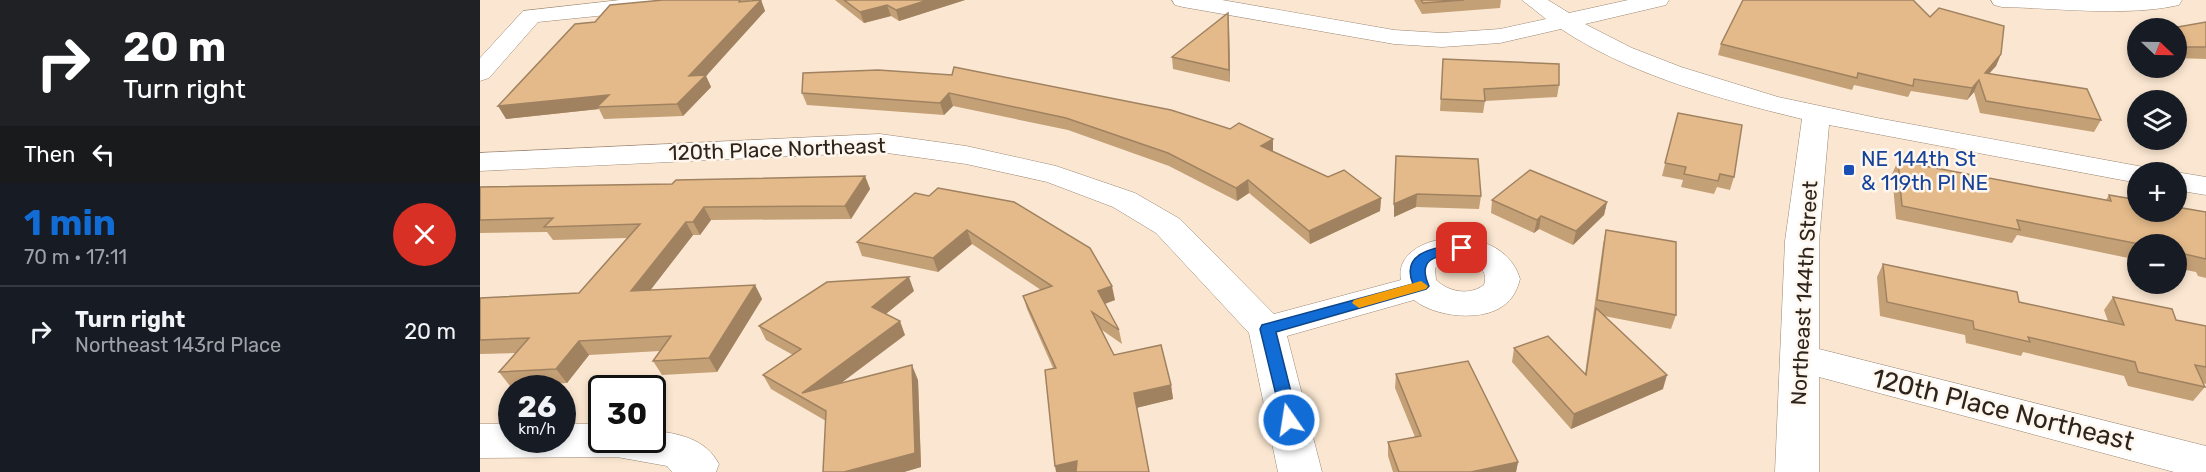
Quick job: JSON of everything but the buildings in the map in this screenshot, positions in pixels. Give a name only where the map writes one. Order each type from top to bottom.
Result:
[{"type":"street","points":[[480,73],[535,8],[685,0]]},
{"type":"street","points":[[1183,0],[1403,38],[1442,40],[1500,36],[1658,0]]},
{"type":"street","points":[[1533,0],[1562,22],[1640,62],[1816,115],[2127,172]]},
{"type":"street","points":[[2002,0],[2138,4],[2170,0]]},
{"type":"street","name":"Northeast 144th Street","points":[[1797,472],[1802,241],[1816,115]]},
{"type":"street","name":"120th Place Northeast","points":[[480,162],[880,143],[966,155],[1056,175],[1124,200],[1168,226],[1267,329]]},
{"type":"street","points":[[2187,183],[2206,186]]},
{"type":"street","points":[[1300,472],[1267,329],[1421,286]]},
{"type":"street","name":"120th Place Northeast","points":[[1800,358],[2206,463]]},
{"type":"street","points":[[480,441],[617,440],[678,450],[697,464],[694,472]]},
{"type":"slow traffic","points":[[1359,303],[1421,286]]},
{"type":"place","name":"NE 144th St & 119th Pl NE","points":[[1849,170]]},
{"type":"route","points":[[1289,420],[1267,329],[1421,286],[1417,276],[1418,267],[1424,258],[1447,248],[1462,248]]}]
